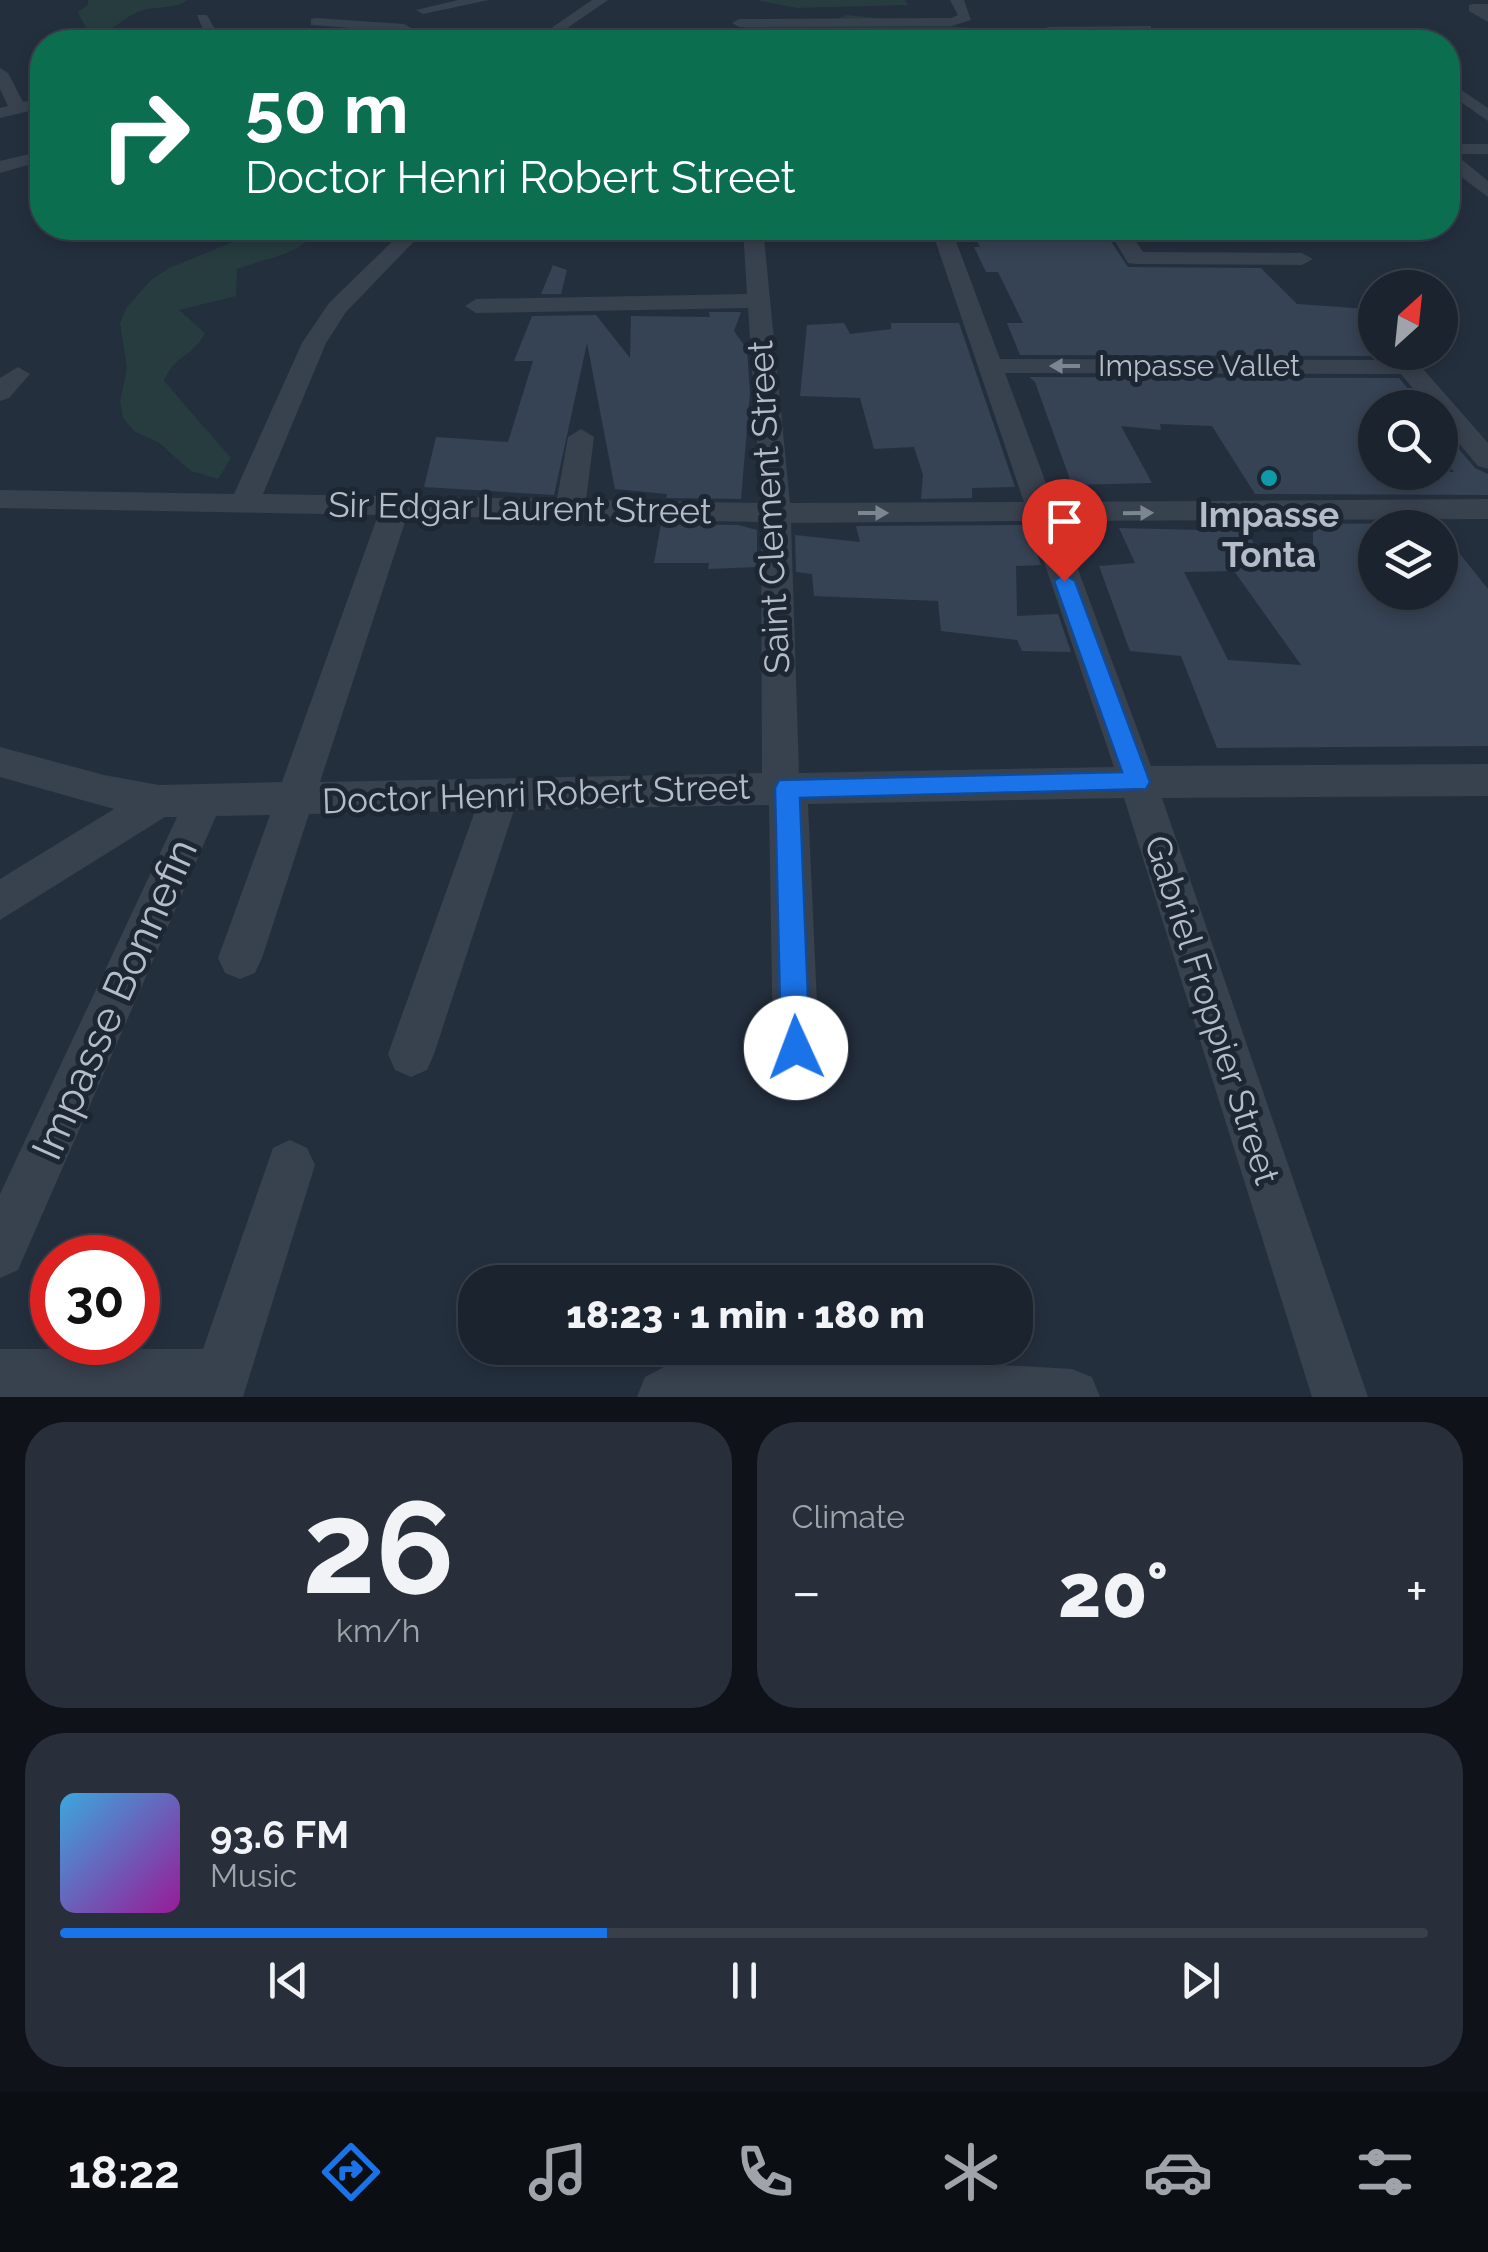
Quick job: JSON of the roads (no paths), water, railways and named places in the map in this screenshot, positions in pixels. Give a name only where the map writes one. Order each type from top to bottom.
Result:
[{"type":"street","points":[[422,10],[482,0]]},
{"type":"street","points":[[556,30],[601,0]]},
{"type":"street","points":[[740,30],[739,18],[952,22],[966,17],[957,0]]},
{"type":"street","points":[[1128,7],[1146,29]]},
{"type":"street","points":[[1488,8],[1474,8],[1488,18]]},
{"type":"street","points":[[322,30],[311,16],[404,28]]},
{"type":"street","points":[[202,18],[208,30]]},
{"type":"street","points":[[1097,30],[1146,29]]},
{"type":"street","points":[[0,73],[9,111]]},
{"type":"street","points":[[1460,95],[1488,116]]},
{"type":"street","points":[[1460,149],[1488,149]]},
{"type":"street","points":[[0,167],[30,159]]},
{"type":"street","points":[[1460,168],[1488,192]]},
{"type":"street","points":[[245,502],[314,343],[336,308],[405,240]]},
{"type":"street","name":"Saint Clement Street","points":[[754,240],[776,513],[796,1048]]},
{"type":"street","name":"Gabriel Froppier Street","points":[[945,240],[1138,782],[1340,1397]]},
{"type":"street","points":[[1125,240],[1136,258],[1302,259]]},
{"type":"street","points":[[476,306],[757,301]]},
{"type":"street","name":"Impasse Vallet","points":[[991,366],[1408,367],[1488,460]]},
{"type":"street","points":[[570,509],[580,437]]},
{"type":"street","name":"Sir Edgar Laurent Street","points":[[0,498],[776,513],[1040,514]]},
{"type":"street","points":[[240,958],[396,505]]},
{"type":"street","points":[[1040,514],[1488,509]]},
{"type":"street","name":"Doctor Henri Robert Street","points":[[0,762],[104,791],[159,801],[1138,782],[1488,780]]},
{"type":"street","points":[[411,1054],[500,794]]},
{"type":"street","name":"Impasse Bonnefin","points":[[0,1252],[204,800]]},
{"type":"street","points":[[0,901],[159,801]]},
{"type":"street","points":[[0,1377],[218,1387],[290,1165]]},
{"type":"street","points":[[666,1397],[703,1374],[1072,1397]]},
{"type":"place","name":"Impasse Tonta","points":[[1269,478]]}]
